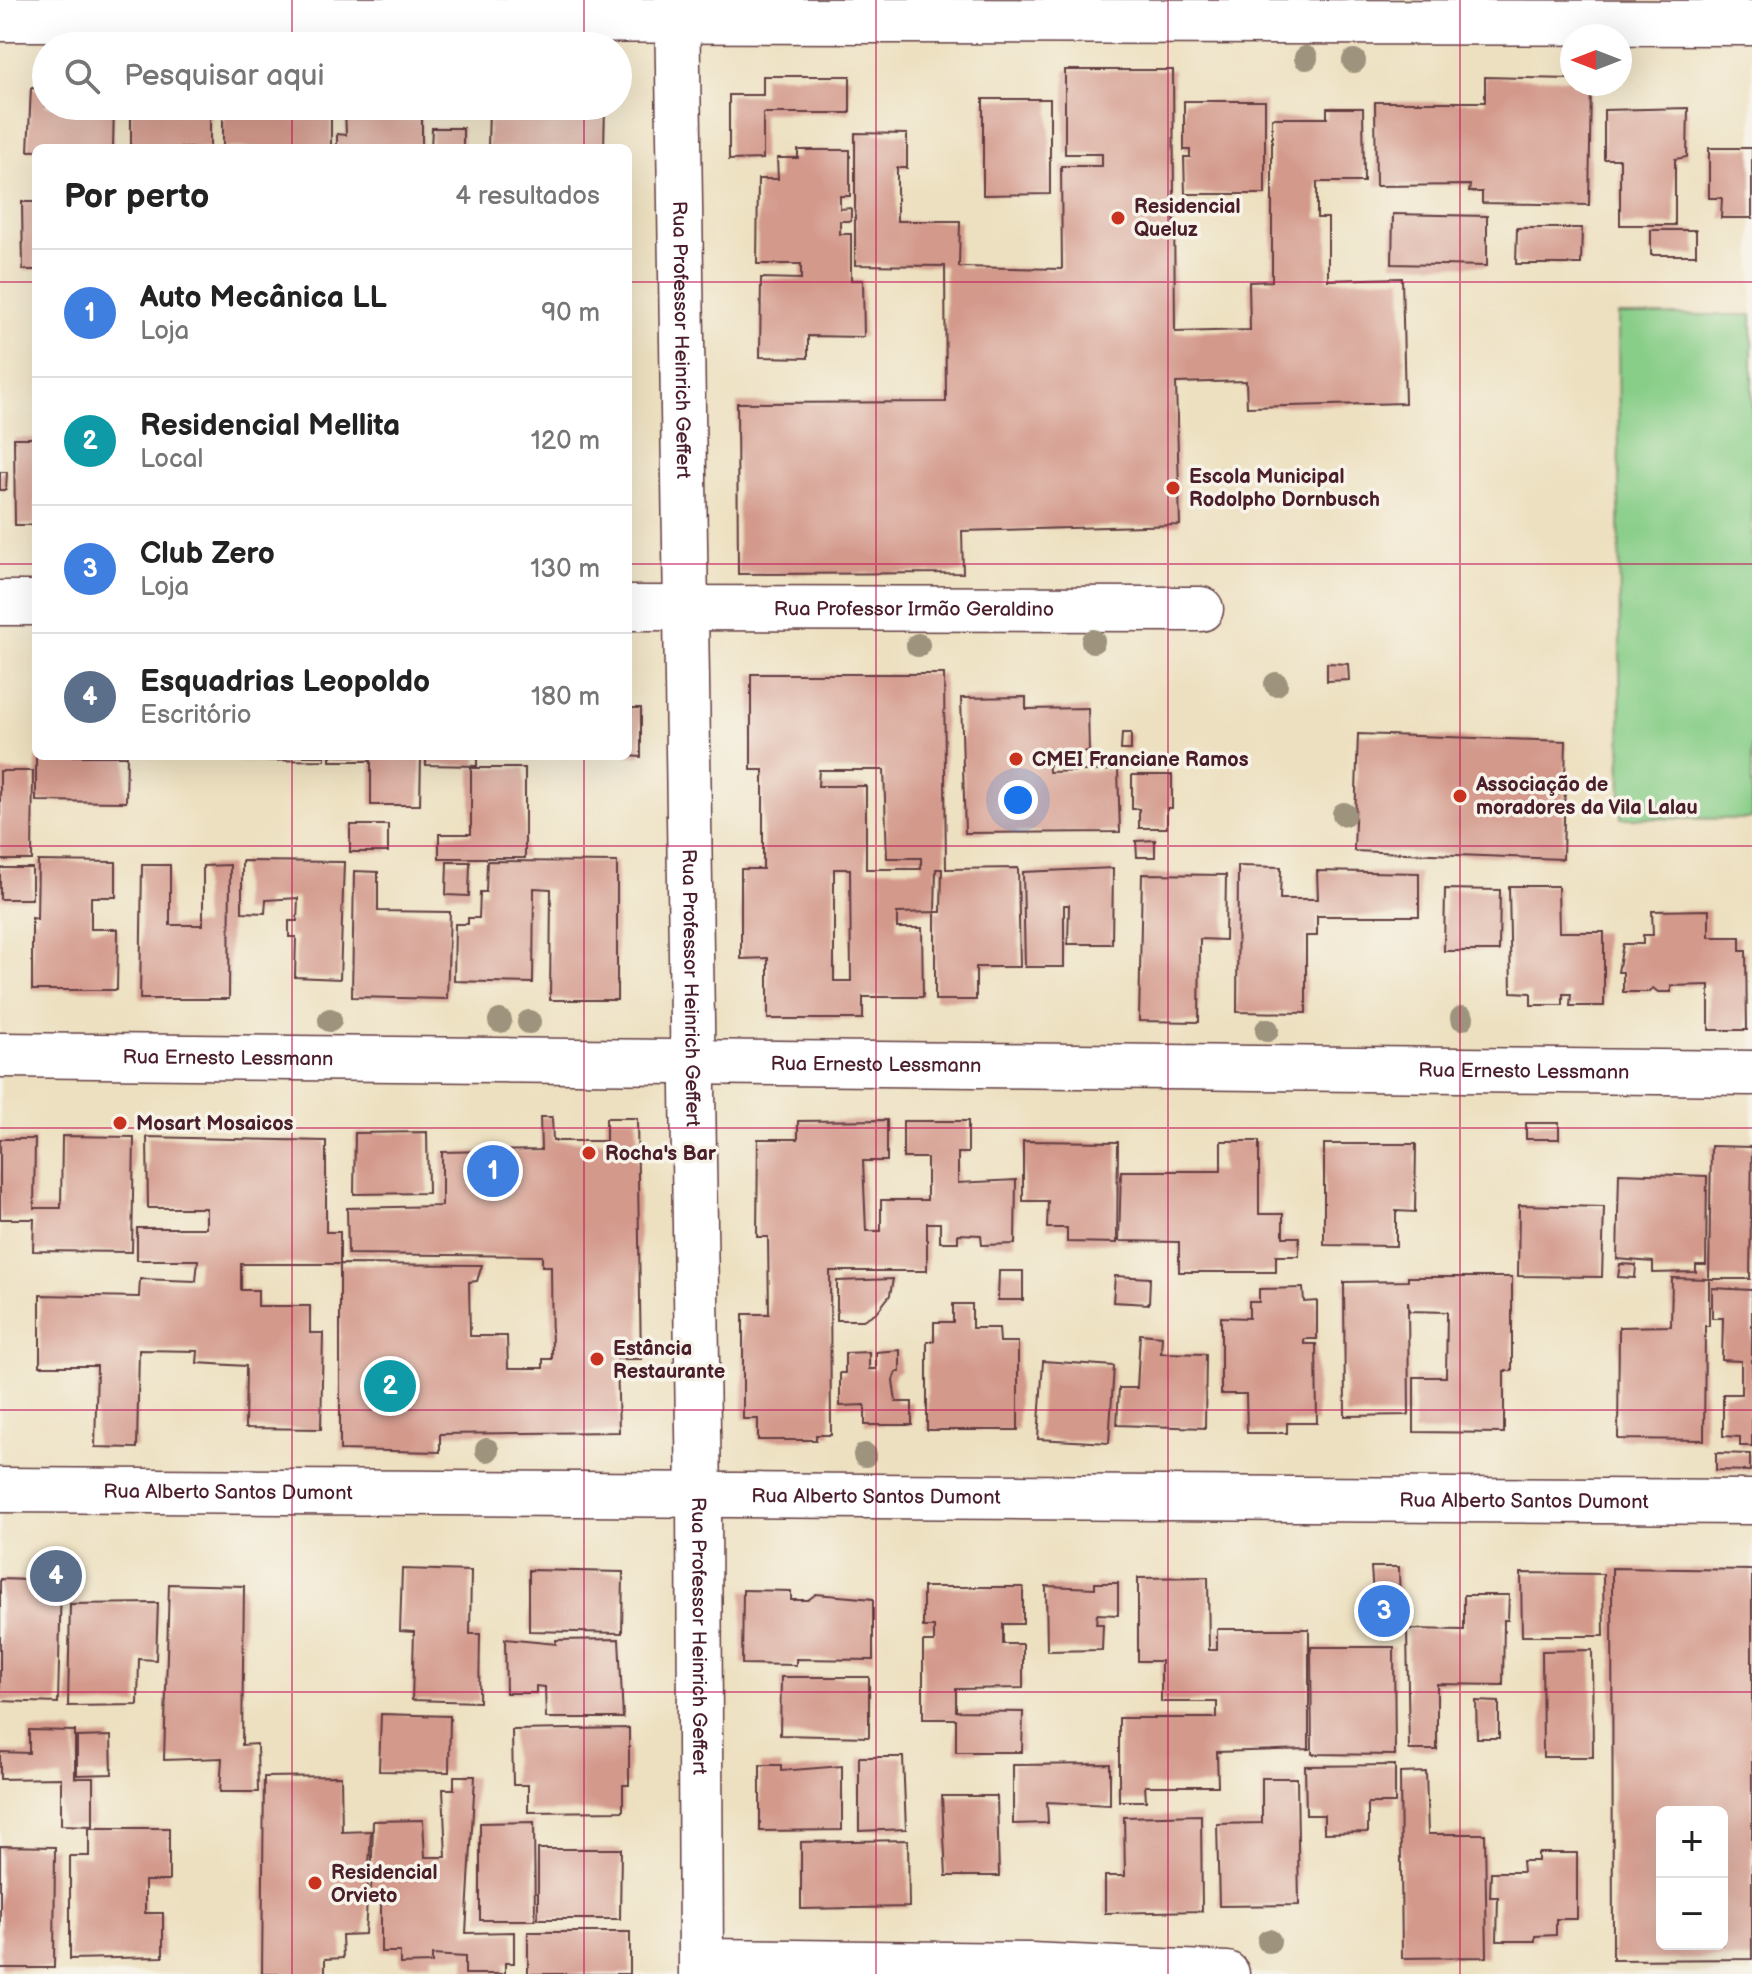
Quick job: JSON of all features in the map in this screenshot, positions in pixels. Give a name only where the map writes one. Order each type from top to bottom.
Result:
[{"type":"street","points":[[0,19],[678,10],[1752,23]]},
{"type":"street","name":"Rua Professor Heinrich Geffert","points":[[678,10],[699,1497],[702,1967]]},
{"type":"street","points":[[0,603],[32,603]]},
{"type":"street","name":"Rua Professor Irmão Geraldino","points":[[632,608],[1201,609]]},
{"type":"street","name":"Rua Ernesto Lessmann","points":[[0,1055],[1752,1073]]},
{"type":"street","name":"Rua Alberto Santos Dumont","points":[[0,1490],[1752,1502]]},
{"type":"street","points":[[702,1967],[1227,1974]]},
{"type":"green space","points":[[1618,315],[1752,315],[1752,819],[1621,818]]},
{"type":"building","points":[[1065,70],[1173,70],[1175,332],[1250,330],[1249,282],[1272,281],[1272,118],[1327,118],[1327,108],[1363,108],[1364,182],[1317,182],[1317,218],[1328,218],[1328,280],[1402,278],[1405,403],[1247,407],[1246,381],[1176,383],[1180,525],[962,531],[963,573],[738,574],[737,403],[946,402],[945,266],[855,265],[855,133],[907,134],[907,168],[897,168],[897,221],[960,221],[959,267],[1062,269],[1061,166],[1102,166],[1102,154],[1065,154]]},
{"type":"building","points":[[763,76],[850,76],[850,113],[763,113],[763,159],[729,160],[729,95],[763,95]]},
{"type":"building","points":[[1485,77],[1560,79],[1560,96],[1591,96],[1589,205],[1482,203],[1482,192],[1469,192],[1470,185],[1376,186],[1375,102],[1485,102]]},
{"type":"building","points":[[31,88],[32,120],[114,120],[113,144],[32,144],[32,151],[28,151]]},
{"type":"building","points":[[983,99],[1050,99],[1050,194],[983,195]]},
{"type":"building","points":[[1184,101],[1265,101],[1265,194],[1185,194],[1184,157],[1190,157],[1190,150],[1184,150]]},
{"type":"building","points":[[1688,108],[1687,157],[1675,159],[1675,225],[1620,225],[1620,159],[1604,159],[1604,110]]},
{"type":"building","points":[[131,120],[210,120],[210,144],[131,144]]},
{"type":"building","points":[[223,120],[331,120],[331,144],[223,144]]},
{"type":"building","points":[[345,120],[422,120],[422,144],[337,144],[337,134],[346,135]]},
{"type":"building","points":[[489,120],[605,120],[604,144],[488,144]]},
{"type":"building","points":[[432,128],[463,128],[463,144],[431,144]]},
{"type":"building","points":[[1709,148],[1752,148],[1752,218],[1721,218],[1722,198],[1709,198]]},
{"type":"building","points":[[798,150],[850,150],[850,196],[840,196],[840,209],[851,208],[851,221],[840,221],[840,234],[851,234],[851,280],[863,280],[864,337],[808,336],[808,358],[760,357],[761,278],[801,279],[801,264],[757,264],[758,179],[778,179],[777,158],[798,158]]},
{"type":"building","points":[[22,202],[32,202],[32,270],[23,270]]},
{"type":"building","points":[[1393,214],[1487,216],[1487,266],[1392,264]]},
{"type":"building","points":[[1517,228],[1582,228],[1581,264],[1516,264]]},
{"type":"building","points":[[1651,230],[1696,230],[1696,255],[1651,255]]},
{"type":"building","points":[[14,438],[32,438],[32,525],[15,525]]},
{"type":"building","points":[[0,472],[7,472],[6,490],[0,490]]},
{"type":"building","points":[[1327,663],[1348,664],[1349,680],[1327,681]]},
{"type":"building","points":[[751,674],[944,674],[946,869],[1018,868],[1020,967],[976,967],[976,1000],[935,1000],[935,912],[897,913],[897,928],[922,928],[923,997],[863,997],[863,1019],[768,1019],[768,958],[741,959],[741,869],[763,869],[763,770],[751,770]],"holes":[[[819,770],[884,770],[887,858],[921,858],[921,869],[866,869],[866,786],[818,786]],[[834,869],[850,869],[851,981],[834,981]],[[936,869],[942,869],[941,912],[935,912]]]},
{"type":"building","points":[[1026,697],[1026,709],[1088,708],[1089,752],[1048,754],[1049,772],[1118,770],[1120,832],[965,833],[961,698]]},
{"type":"building","points":[[632,708],[641,708],[641,757],[632,756]]},
{"type":"building","points":[[1122,733],[1131,733],[1131,750],[1121,750]]},
{"type":"building","name":"Associação de moradores da Vila Lalau","points":[[1358,734],[1566,741],[1563,859],[1354,851]]},
{"type":"building","points":[[36,760],[127,760],[126,802],[36,801]]},
{"type":"building","points":[[238,760],[325,760],[238,761]]},
{"type":"building","points":[[421,760],[420,805],[371,805],[371,761],[330,761]]},
{"type":"building","points":[[426,760],[477,760],[477,766],[426,765]]},
{"type":"building","points":[[471,768],[525,768],[525,858],[439,858],[439,834],[471,834]]},
{"type":"building","points":[[0,771],[33,771],[32,860],[0,860]]},
{"type":"building","points":[[1132,775],[1172,775],[1172,808],[1167,808],[1167,828],[1139,828],[1139,809],[1132,809]]},
{"type":"building","points":[[350,825],[388,825],[388,852],[350,852]]},
{"type":"building","points":[[1155,840],[1155,857],[1137,857],[1136,841]]},
{"type":"building","points":[[38,861],[116,862],[116,897],[91,897],[91,929],[118,929],[117,990],[32,990],[32,918],[37,919]]},
{"type":"building","points":[[242,861],[344,862],[340,979],[295,977],[296,937],[289,937],[289,921],[297,921],[298,898],[266,900],[265,913],[242,912]]},
{"type":"building","points":[[487,861],[617,862],[617,1000],[550,1000],[551,889],[534,888],[533,983],[454,981],[455,924],[468,924],[468,918],[479,918],[480,892],[486,892]]},
{"type":"building","points":[[447,862],[470,862],[469,896],[446,895]]},
{"type":"building","points":[[142,865],[170,865],[170,925],[203,925],[203,866],[230,865],[229,999],[140,999]]},
{"type":"building","points":[[1238,866],[1281,867],[1280,899],[1318,899],[1317,871],[1419,873],[1419,916],[1317,916],[1317,936],[1306,936],[1306,1013],[1237,1012]]},
{"type":"building","points":[[0,868],[32,868],[32,899],[0,899]]},
{"type":"building","points":[[1113,868],[1112,944],[1068,944],[1069,905],[1064,905],[1064,967],[1025,967],[1023,872]]},
{"type":"building","points":[[354,871],[378,872],[378,911],[450,912],[447,999],[352,997]]},
{"type":"building","points":[[1142,874],[1226,875],[1225,940],[1200,939],[1199,1022],[1139,1021]]},
{"type":"building","points":[[1509,886],[1558,886],[1559,932],[1604,932],[1604,1006],[1570,1006],[1571,994],[1563,994],[1563,1005],[1531,1005],[1531,993],[1511,992]]},
{"type":"building","points":[[1445,889],[1500,890],[1499,951],[1444,951]]},
{"type":"building","points":[[1709,910],[1709,937],[1740,937],[1740,951],[1746,951],[1747,1030],[1709,1030],[1709,985],[1671,986],[1671,992],[1658,992],[1653,988],[1648,992],[1623,992],[1623,972],[1618,972],[1623,944],[1643,944],[1643,935],[1653,935],[1652,911]]},
{"type":"building","points":[[540,1117],[552,1117],[553,1141],[606,1141],[606,1118],[637,1118],[641,1359],[617,1359],[619,1432],[440,1434],[440,1452],[340,1450],[340,1264],[482,1265],[477,1281],[469,1282],[470,1336],[507,1336],[508,1368],[543,1368],[543,1359],[552,1359],[551,1266],[542,1266],[542,1256],[348,1254],[347,1208],[442,1206],[442,1152],[541,1150]]},
{"type":"building","points":[[887,1120],[887,1161],[863,1161],[866,1231],[881,1231],[881,1200],[927,1200],[927,1158],[903,1158],[903,1121],[968,1121],[968,1153],[958,1153],[958,1183],[1016,1180],[1015,1244],[982,1245],[981,1235],[958,1234],[958,1242],[940,1242],[940,1223],[927,1223],[927,1271],[830,1271],[831,1435],[816,1435],[816,1440],[758,1440],[758,1419],[743,1419],[743,1314],[769,1314],[768,1237],[757,1237],[758,1139],[798,1139],[798,1121]]},
{"type":"building","points":[[1526,1123],[1559,1123],[1559,1139],[1526,1139]]},
{"type":"building","points":[[427,1132],[428,1193],[354,1194],[355,1133]]},
{"type":"building","points":[[62,1136],[134,1137],[132,1252],[33,1251],[34,1219],[0,1219],[0,1139],[35,1139],[34,1208],[61,1208]]},
{"type":"building","points":[[147,1137],[326,1141],[326,1232],[340,1232],[340,1264],[241,1264],[241,1290],[258,1290],[258,1306],[310,1306],[310,1333],[323,1333],[321,1429],[245,1428],[246,1366],[197,1363],[198,1351],[139,1350],[137,1448],[95,1447],[97,1366],[40,1366],[40,1295],[139,1297],[140,1279],[196,1281],[198,1260],[137,1260],[137,1228],[206,1228],[206,1208],[148,1208]]},
{"type":"building","points":[[1023,1141],[1118,1142],[1117,1243],[1067,1242],[1067,1228],[1047,1228],[1048,1201],[1023,1201]]},
{"type":"building","points":[[1221,1141],[1259,1141],[1259,1214],[1283,1214],[1283,1237],[1299,1237],[1299,1256],[1276,1256],[1276,1272],[1179,1272],[1179,1242],[1119,1241],[1121,1171],[1221,1171]]},
{"type":"building","points":[[1324,1144],[1416,1144],[1415,1212],[1396,1211],[1396,1246],[1324,1245]]},
{"type":"building","points":[[1711,1146],[1752,1147],[1750,1279],[1709,1279]]},
{"type":"building","points":[[1619,1173],[1707,1176],[1706,1265],[1696,1265],[1696,1272],[1653,1273],[1653,1262],[1617,1259]]},
{"type":"building","points":[[1519,1205],[1604,1207],[1602,1277],[1518,1276]]},
{"type":"building","points":[[1620,1264],[1636,1265],[1635,1278],[1618,1277]]},
{"type":"building","points":[[999,1271],[1023,1271],[1023,1300],[998,1300]]},
{"type":"building","points":[[1115,1276],[1150,1278],[1149,1304],[1113,1302]]},
{"type":"building","points":[[1408,1277],[1512,1277],[1512,1371],[1504,1371],[1504,1433],[1414,1432],[1414,1377],[1446,1377],[1447,1312],[1409,1311],[1408,1301],[1409,1415],[1345,1416],[1344,1282],[1408,1281]]},
{"type":"building","points":[[1672,1278],[1709,1279],[1709,1326],[1705,1326],[1704,1440],[1618,1439],[1619,1327],[1671,1326]]},
{"type":"building","points":[[893,1279],[890,1295],[877,1312],[863,1320],[837,1320],[837,1281]]},
{"type":"building","points":[[1303,1288],[1304,1302],[1317,1301],[1317,1339],[1304,1339],[1304,1344],[1316,1344],[1317,1423],[1287,1423],[1287,1433],[1247,1433],[1246,1394],[1221,1394],[1221,1317],[1249,1318],[1249,1302],[1259,1302],[1259,1289]]},
{"type":"building","points":[[1712,1288],[1752,1290],[1752,1446],[1740,1446],[1740,1437],[1723,1436],[1723,1394],[1741,1394],[1741,1361],[1722,1360],[1723,1318],[1712,1318]]},
{"type":"building","points":[[953,1304],[972,1304],[972,1328],[999,1328],[1000,1342],[1018,1342],[1018,1430],[927,1430],[927,1341],[934,1341],[934,1322],[953,1322]]},
{"type":"building","points":[[1140,1334],[1162,1336],[1161,1353],[1206,1354],[1205,1428],[1117,1425],[1119,1388],[1137,1388]]},
{"type":"building","points":[[900,1350],[900,1372],[896,1372],[893,1380],[896,1402],[912,1402],[912,1425],[865,1425],[865,1405],[840,1406],[840,1373],[845,1373],[845,1353],[869,1352],[869,1369],[876,1369],[876,1352]]},
{"type":"building","points":[[1043,1361],[1114,1366],[1109,1443],[1038,1439]]},
{"type":"building","points":[[1716,1453],[1750,1454],[1750,1471],[1716,1470]]},
{"type":"building","points":[[1371,1567],[1399,1567],[1400,1615],[1392,1615],[1391,1595],[1373,1595]]},
{"type":"building","points":[[1612,1568],[1752,1570],[1752,1959],[1613,1960]]},
{"type":"building","points":[[402,1569],[471,1571],[470,1634],[480,1634],[479,1702],[412,1700],[414,1632],[400,1631]]},
{"type":"building","points":[[529,1570],[623,1572],[622,1633],[529,1631]]},
{"type":"building","points":[[1521,1573],[1603,1574],[1604,1636],[1522,1636]]},
{"type":"building","points":[[1208,1577],[1209,1650],[1217,1650],[1217,1629],[1309,1629],[1309,1749],[1217,1752],[1218,1786],[1145,1786],[1146,1801],[1119,1801],[1119,1718],[1217,1718],[1217,1702],[1161,1702],[1161,1661],[1138,1661],[1138,1578]]},
{"type":"building","points":[[0,1579],[61,1581],[58,1703],[0,1701]]},
{"type":"building","points":[[1095,1583],[1118,1583],[1118,1615],[1097,1614],[1096,1624],[1103,1624],[1102,1650],[1047,1651],[1046,1586],[1095,1588]]},
{"type":"building","points":[[169,1584],[244,1586],[242,1745],[257,1744],[258,1792],[220,1792],[222,1758],[164,1760]]},
{"type":"building","points":[[923,1587],[1023,1587],[1023,1624],[1003,1624],[1003,1644],[1023,1644],[1023,1688],[956,1689],[956,1711],[1023,1712],[1022,1752],[956,1752],[956,1719],[923,1719],[923,1642],[934,1642],[934,1627],[923,1627]]},
{"type":"building","points":[[743,1590],[791,1591],[791,1600],[808,1600],[816,1594],[873,1599],[873,1660],[796,1659],[796,1665],[742,1664]]},
{"type":"building","points":[[1464,1595],[1509,1595],[1508,1620],[1504,1620],[1503,1685],[1437,1684],[1437,1750],[1409,1750],[1407,1629],[1464,1630]]},
{"type":"building","points":[[158,1603],[156,1660],[139,1659],[138,1705],[68,1706],[70,1604]]},
{"type":"building","points":[[505,1639],[556,1644],[556,1640],[619,1639],[623,1718],[546,1718],[545,1687],[536,1686],[536,1693],[506,1693]]},
{"type":"building","points":[[1311,1647],[1394,1647],[1395,1755],[1312,1754]]},
{"type":"building","points":[[1592,1650],[1593,1757],[1543,1757],[1542,1651]]},
{"type":"building","points":[[781,1677],[869,1677],[869,1737],[780,1735]]},
{"type":"building","points":[[1476,1701],[1499,1702],[1499,1738],[1477,1738]]},
{"type":"building","points":[[381,1714],[450,1716],[449,1772],[379,1771]]},
{"type":"building","points":[[629,1728],[629,1785],[623,1785],[623,1811],[528,1812],[528,1785],[513,1785],[512,1730]]},
{"type":"building","points":[[29,1730],[75,1731],[75,1778],[93,1778],[93,1826],[61,1825],[61,1778],[0,1779],[0,1752],[29,1753]]},
{"type":"building","points":[[111,1736],[112,1774],[77,1775],[77,1737]]},
{"type":"building","points":[[859,1757],[903,1757],[906,1829],[859,1831]]},
{"type":"building","points":[[1110,1764],[1110,1805],[1047,1802],[1048,1823],[1013,1824],[1013,1765]]},
{"type":"building","points":[[760,1765],[781,1765],[781,1771],[842,1766],[842,1830],[760,1831]]},
{"type":"building","points":[[1395,1765],[1395,1803],[1368,1803],[1368,1832],[1324,1833],[1324,1815],[1306,1815],[1305,1766]]},
{"type":"building","points":[[1426,1772],[1428,1834],[1485,1834],[1487,1957],[1402,1958],[1400,1773]]},
{"type":"building","name":"Residencial Orvieto","points":[[341,1776],[342,1832],[371,1831],[365,1934],[342,1935],[343,1958],[325,1959],[325,1974],[262,1974],[264,1777]]},
{"type":"building","points":[[454,1776],[475,1776],[466,1933],[514,1932],[514,1963],[505,1963],[505,1974],[465,1974],[465,1957],[432,1955],[432,1963],[400,1964],[400,1952],[381,1952],[381,1894],[371,1894],[373,1821],[423,1820],[425,1857],[446,1857],[443,1789],[454,1789]]},
{"type":"building","points":[[1262,1778],[1297,1778],[1299,1905],[1219,1906],[1217,1824],[1262,1823]]},
{"type":"building","points":[[942,1796],[997,1796],[999,1876],[946,1876]]},
{"type":"building","points":[[1201,1815],[1202,1911],[1105,1913],[1105,1876],[1125,1876],[1124,1817]]},
{"type":"building","points":[[534,1822],[535,1920],[480,1920],[480,1823]]},
{"type":"building","points":[[89,1828],[169,1828],[169,1881],[145,1881],[145,1913],[163,1913],[163,1957],[70,1959],[70,1856],[89,1856]]},
{"type":"building","points":[[908,1840],[909,1907],[801,1909],[801,1842]]},
{"type":"building","points":[[0,1846],[55,1847],[54,1968],[0,1968]]},
{"type":"building","points":[[538,1849],[621,1849],[620,1919],[538,1919]]},
{"type":"building","points":[[1538,1853],[1577,1853],[1577,1919],[1556,1919],[1556,1935],[1535,1936],[1535,1941],[1497,1941],[1498,1897],[1490,1897],[1491,1872],[1523,1872],[1522,1861],[1538,1861]]},
{"type":"building","points":[[528,1932],[630,1932],[630,1974],[528,1974]]},
{"type":"place","name":"Residencial Queluz","points":[[1118,218]]},
{"type":"place","name":"Escola Municipal Rodolpho Dornbusch","points":[[1173,488]]},
{"type":"place","name":"CMEI Franciane Ramos","points":[[1016,759]]},
{"type":"place","name":"Associação de moradores da Vila Lalau","points":[[1460,796]]},
{"type":"place","name":"Mosart Mosaicos","points":[[120,1123]]},
{"type":"place","name":"Rocha's Bar","points":[[589,1153]]},
{"type":"place","name":"Auto Mecânica LL","points":[[493,1171]]},
{"type":"place","name":"Estância Restaurante","points":[[597,1359]]},
{"type":"place","name":"Residencial Mellita","points":[[390,1386]]},
{"type":"place","name":"Esquadrias Leopoldo","points":[[56,1576]]},
{"type":"place","name":"Club Zero","points":[[1384,1611]]},
{"type":"place","name":"Residencial Orvieto","points":[[315,1883]]}]
